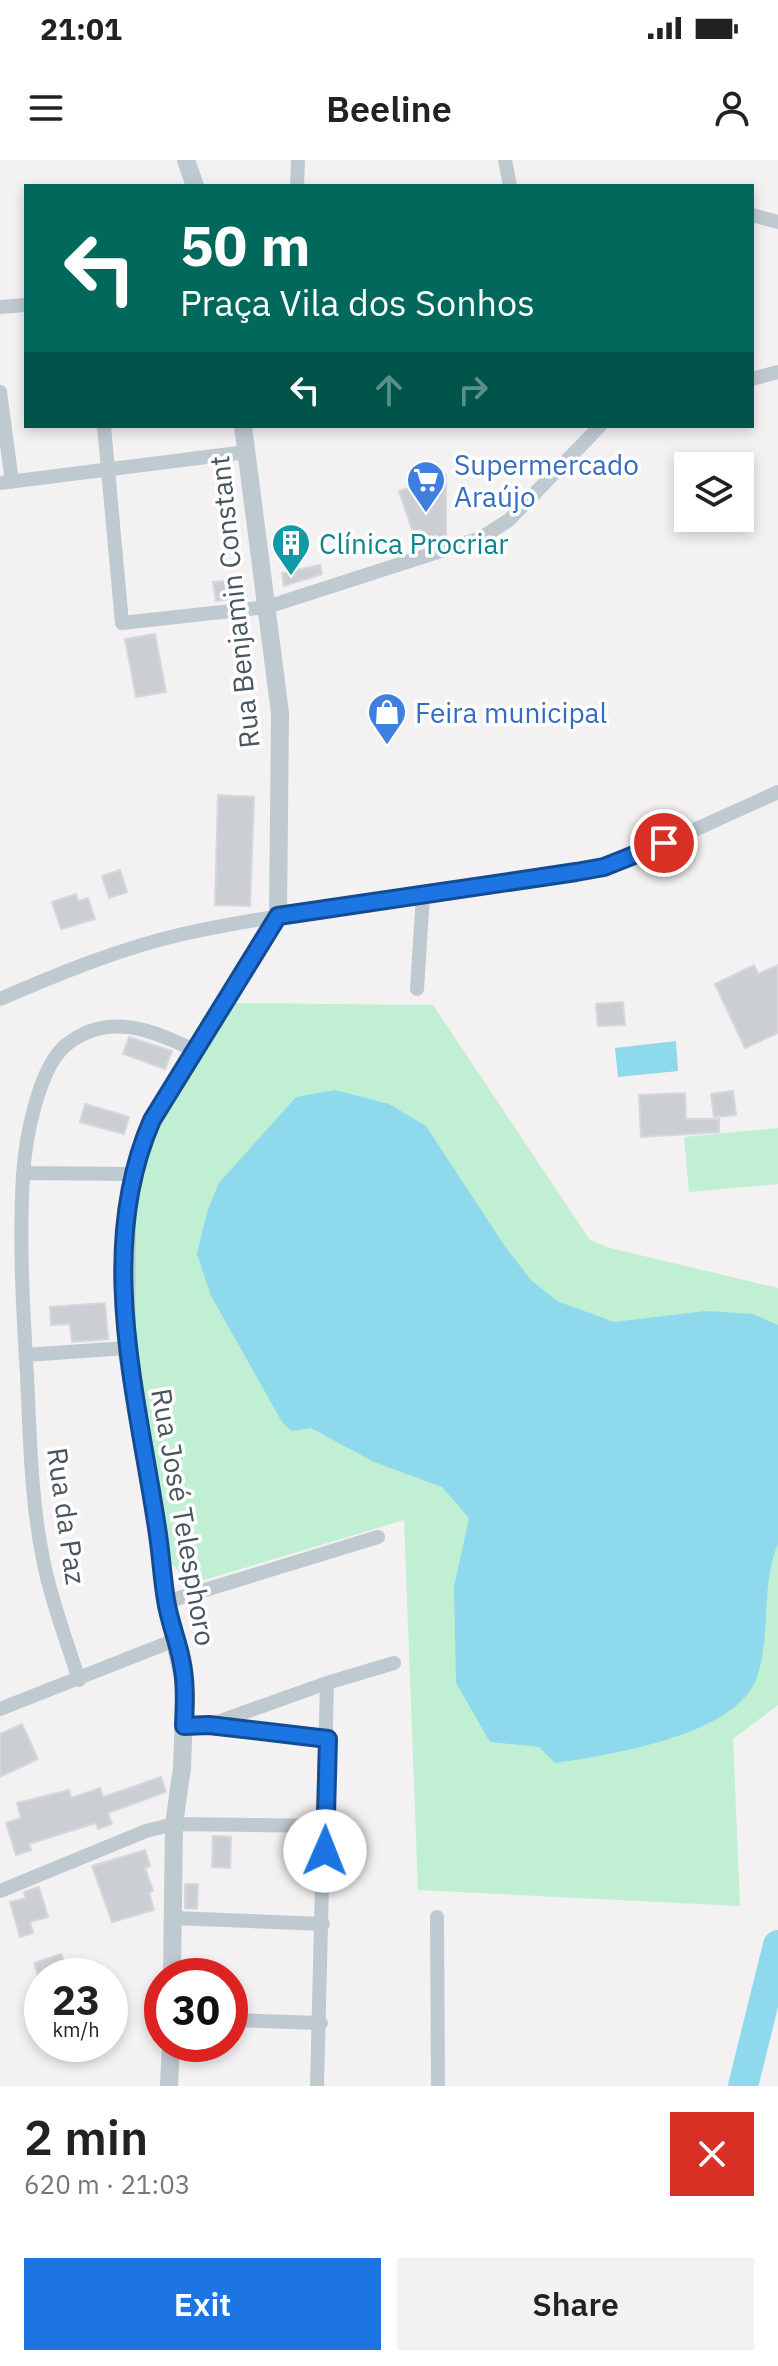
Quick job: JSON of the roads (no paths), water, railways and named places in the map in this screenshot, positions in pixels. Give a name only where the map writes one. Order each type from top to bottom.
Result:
[{"type":"street","points":[[186,160],[194,184]]},
{"type":"street","points":[[297,184],[298,160]]},
{"type":"street","points":[[505,160],[510,184]]},
{"type":"street","points":[[754,216],[778,222]]},
{"type":"street","points":[[0,307],[24,305]]},
{"type":"street","points":[[754,378],[778,372]]},
{"type":"street","points":[[0,392],[6,482],[246,452]]},
{"type":"street","points":[[104,428],[122,623],[267,607],[495,532],[598,428]]},
{"type":"street","name":"Rua Benjamin Constant","points":[[243,428],[280,713],[278,916]]},
{"type":"street","points":[[0,999],[128,950],[180,935],[278,916],[604,867],[639,855],[778,792]]},
{"type":"street","points":[[417,989],[423,895]]},
{"type":"street","name":"Rua José Telesphoro","points":[[173,1958],[174,1824],[185,1687],[166,1602],[157,1527],[126,1348],[127,1215],[133,1174],[152,1120],[278,916]]},
{"type":"street","name":"Rua da Paz","points":[[79,1680],[43,1562],[30,1448],[23,1173],[42,1085],[67,1045],[93,1030],[121,1024],[196,1051]]},
{"type":"street","points":[[23,1173],[133,1174]]},
{"type":"street","points":[[26,1355],[126,1348]]},
{"type":"street","points":[[166,1602],[378,1537]]},
{"type":"street","points":[[0,1709],[175,1640]]},
{"type":"street","points":[[209,1725],[394,1663]]},
{"type":"street","points":[[317,2086],[321,2023],[327,1683]]},
{"type":"street","points":[[184,1726],[209,1725],[328,1739]]},
{"type":"street","points":[[0,1891],[146,1831],[174,1824],[325,1826]]},
{"type":"street","points":[[437,1917],[438,2086]]},
{"type":"street","points":[[174,1918],[323,1924]]},
{"type":"street","points":[[248,2021],[321,2023]]},
{"type":"street","points":[[169,2086],[170,2062]]},
{"type":"water","points":[[676,1041],[678,1071],[618,1077],[615,1048]]},
{"type":"water","points":[[335,1090],[389,1104],[426,1126],[504,1245],[531,1280],[557,1301],[614,1322],[706,1311],[753,1314],[778,1325],[778,1544],[769,1576],[764,1644],[757,1677],[745,1697],[724,1714],[698,1728],[637,1748],[555,1763],[539,1747],[490,1742],[456,1683],[454,1587],[469,1518],[442,1487],[374,1462],[311,1428],[291,1431],[282,1422],[211,1296],[197,1254],[207,1212],[219,1183],[296,1097]]},
{"type":"waterway","points":[[743,2086],[778,1945]]},
{"type":"place","name":"Supermercado Araújo","points":[[426,514]]},
{"type":"place","name":"Clínica Procriar","points":[[291,577]]},
{"type":"place","name":"Feira municipal","points":[[387,746]]}]
